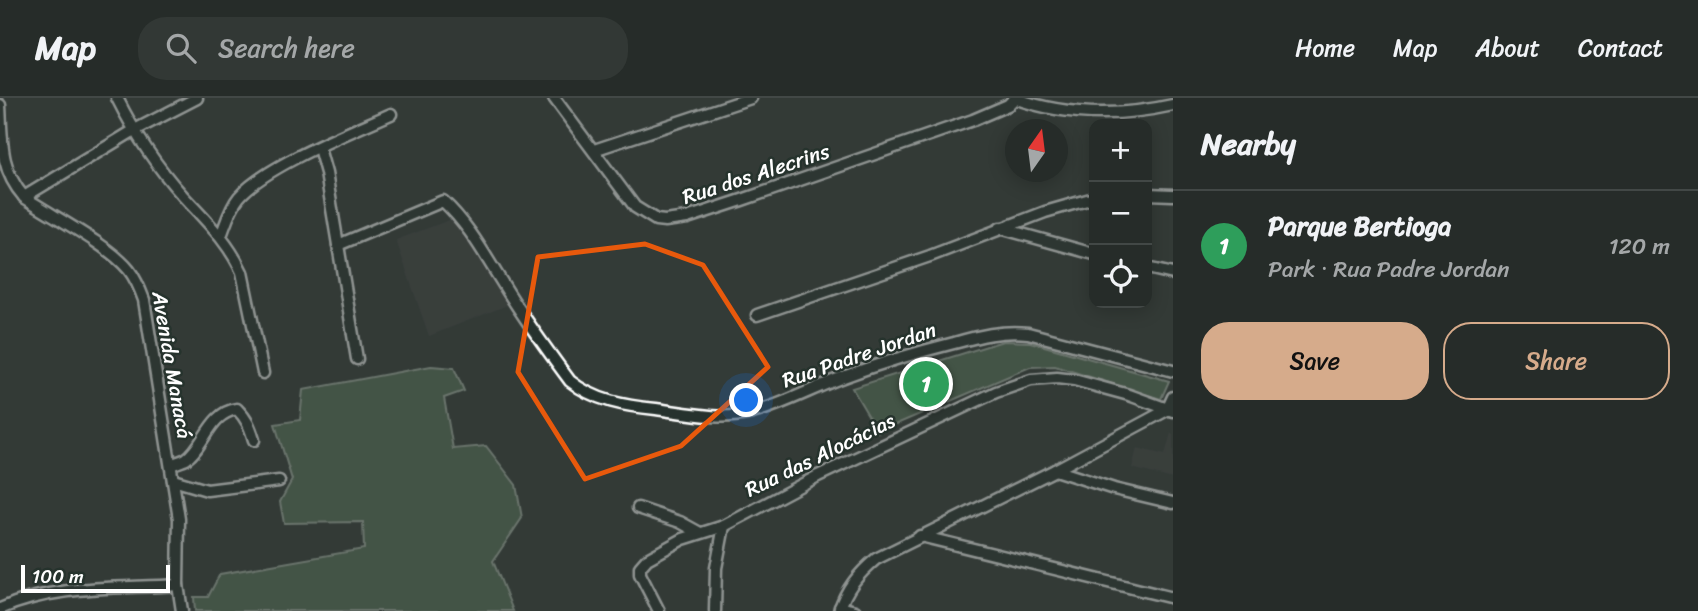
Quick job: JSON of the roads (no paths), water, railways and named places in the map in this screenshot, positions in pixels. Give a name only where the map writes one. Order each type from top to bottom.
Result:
[{"type":"street","points":[[117,98],[133,131],[182,195],[221,236],[242,272],[263,373]]},
{"type":"street","points":[[24,197],[133,131],[197,98]]},
{"type":"street","name":"Rua dos Alecrins","points":[[554,98],[635,207],[656,219],[674,221],[973,120],[1008,105],[1015,98]]},
{"type":"street","points":[[594,150],[751,98]]},
{"type":"street","points":[[1015,98],[1088,114],[1119,113],[1173,105]]},
{"type":"street","name":"Avenida Manacá","points":[[0,105],[5,171],[12,186],[24,197],[108,251],[127,268],[137,282],[148,320],[171,465],[178,519],[178,586],[181,611]]},
{"type":"street","points":[[221,236],[234,205],[246,190],[289,162],[391,114]]},
{"type":"street","points":[[319,148],[326,173],[357,359]]},
{"type":"street","points":[[1152,194],[1173,195]]},
{"type":"street","points":[[757,315],[930,256],[1000,228],[1089,200]]},
{"type":"street","name":"Rua Padre Jordan","points":[[338,245],[443,201],[476,237],[503,285],[570,382],[610,402],[696,414],[735,416],[797,397],[847,375],[946,345],[1010,331],[1028,333],[1173,371]]},
{"type":"street","points":[[1000,228],[1089,253]]},
{"type":"street","points":[[1152,269],[1173,274]]},
{"type":"street","name":"Rua das Alocácias","points":[[659,611],[640,574],[647,559],[683,539],[724,526],[762,504],[996,392],[1031,380],[1058,378],[1129,395],[1170,411]]},
{"type":"street","points":[[855,611],[839,609],[849,586],[859,573],[876,559],[1170,411],[1173,397]]},
{"type":"street","points":[[171,465],[187,458],[227,410],[237,409],[243,415],[249,423],[254,440]]},
{"type":"street","points":[[1055,470],[1114,489],[1173,503]]},
{"type":"street","points":[[173,480],[206,490],[279,481]]},
{"type":"street","points":[[638,508],[680,522],[700,533]]},
{"type":"street","points":[[715,611],[716,568],[724,526]]},
{"type":"street","points":[[920,536],[1173,598]]},
{"type":"street","points":[[0,609],[19,600],[61,591],[178,586]]},
{"type":"place","name":"Parque Bertioga","points":[[926,384]]}]
